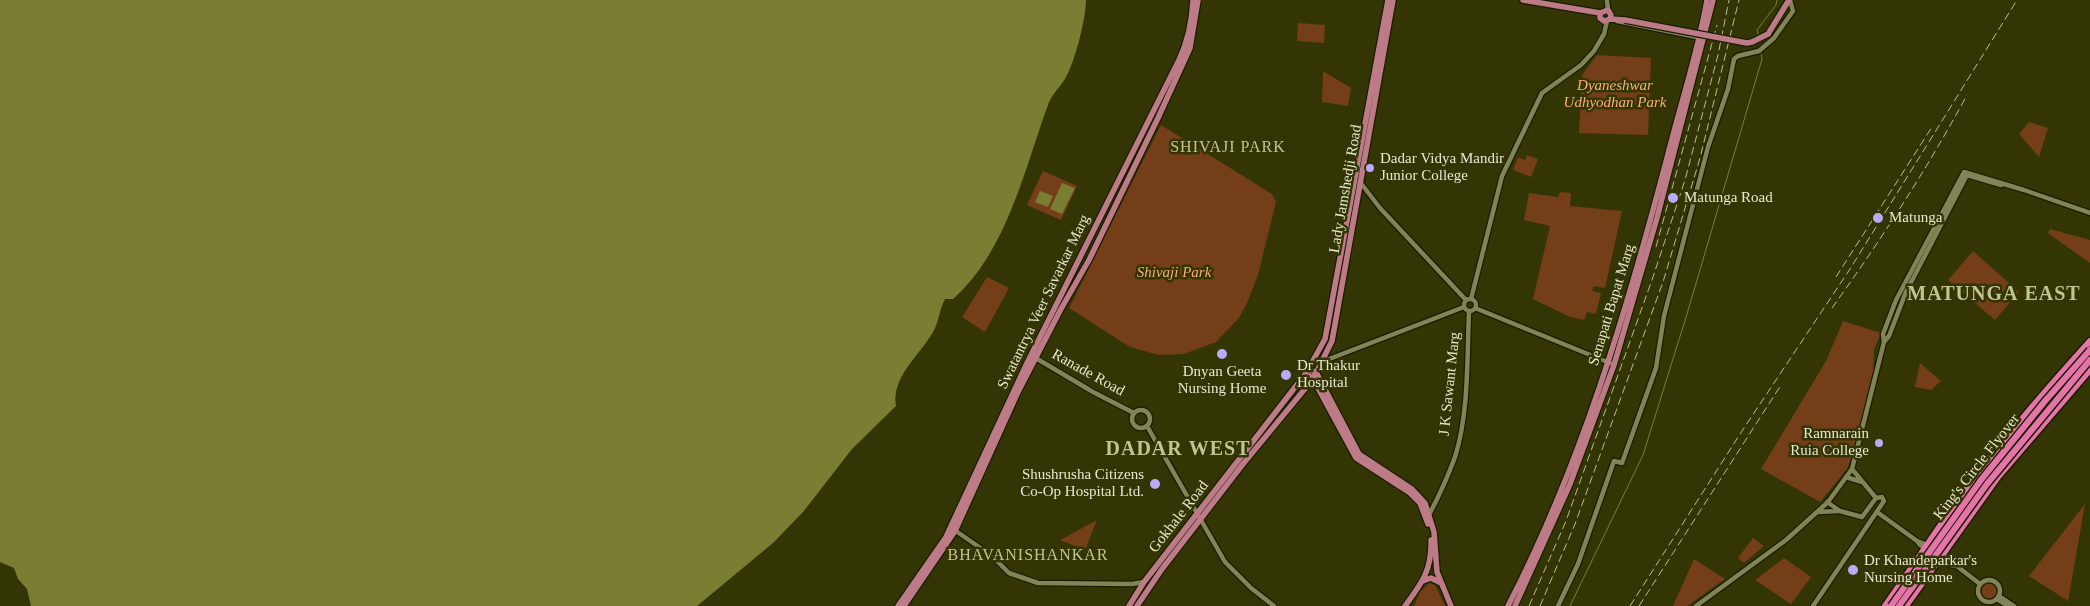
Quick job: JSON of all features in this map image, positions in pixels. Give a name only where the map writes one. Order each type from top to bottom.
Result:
[{"type":"highway","points":[[1884,606],[1957,501],[2019,421],[2090,341]]},
{"type":"highway","name":"King's Circle Flyover","points":[[1891,606],[1981,480],[2045,401],[2090,350]]},
{"type":"highway","name":"King's Circle Flyover","points":[[1899,606],[1987,484],[2090,360]]},
{"type":"highway","points":[[1906,606],[1998,477],[2090,370]]},
{"type":"main road","name":"Swatantrya Veer Savarkar Marg","points":[[898,606],[946,537],[1179,60],[1185,46],[1192,17],[1193,0]]},
{"type":"main road","name":"Swatantrya Veer Savarkar Marg","points":[[904,606],[955,531],[978,484],[984,466],[1034,357],[1088,260],[1187,57],[1196,19],[1198,0]]},
{"type":"main road","name":"Lady Jamshedji Road","points":[[1307,371],[1325,339],[1388,0]]},
{"type":"main road","name":"Lady Jamshedji Road","points":[[1315,377],[1332,341],[1393,0]]},
{"type":"main road","points":[[1523,0],[1747,43],[1768,34],[1790,1]]},
{"type":"main road","name":"Senapati Bapat Marg","points":[[1701,36],[1707,0]]},
{"type":"main road","name":"Senapati Bapat Marg","points":[[1515,606],[1570,484],[1611,364],[1665,178],[1701,36],[1713,0]]},
{"type":"main road","points":[[1348,169],[1356,173]]},
{"type":"main road","name":"Senapati Bapat Marg","points":[[1508,606],[1565,482],[1611,364]]},
{"type":"main road","points":[[1307,371],[1315,377],[1359,454],[1412,489],[1426,503],[1434,532],[1436,565],[1451,606]]},
{"type":"main road","name":"Gokhale Road","points":[[1129,606],[1144,582],[1307,371]]},
{"type":"main road","points":[[1315,377],[1356,458],[1410,493],[1420,503],[1429,525],[1431,554],[1428,571],[1405,606]]},
{"type":"main road","name":"Gokhale Road","points":[[1137,606],[1162,569],[1243,464],[1315,377]]},
{"type":"main road","points":[[1421,582],[1431,578],[1441,583]]},
{"type":"street","points":[[1324,361],[1464,307],[1468,300],[1502,176],[1542,93],[1581,65],[1594,51],[1610,17],[1607,1]]},
{"type":"street","points":[[1558,606],[1578,564],[1614,461],[1622,463],[1656,368],[1664,316],[1708,147],[1728,89],[1734,59],[1738,56],[1759,51],[1774,38],[1793,11],[1790,1]]},
{"type":"street","points":[[1610,17],[1618,22],[1701,36]]},
{"type":"street","points":[[1696,606],[1786,540],[1828,502],[1852,469],[1884,342],[1883,334],[1901,289],[1964,172],[2024,190],[2090,214]]},
{"type":"street","points":[[1884,342],[1889,336],[1906,292],[1967,175],[2090,214]]},
{"type":"street","points":[[1359,182],[1468,300],[1475,301],[1475,308]]},
{"type":"street","points":[[1357,194],[1370,195]]},
{"type":"street","points":[[1464,307],[1469,311],[1475,308],[1611,364]]},
{"type":"street","name":"J K Sawant Marg","points":[[1430,513],[1459,441],[1462,422],[1469,311]]},
{"type":"street","name":"Ranade Road","points":[[1034,357],[1133,414]]},
{"type":"street","points":[[1143,410],[1148,412],[1151,420],[1147,426],[1136,426],[1132,421],[1133,414],[1143,410]]},
{"type":"street","points":[[1147,426],[1225,562],[1251,588],[1274,606]]},
{"type":"street","points":[[1852,469],[1876,498]]},
{"type":"street","points":[[1846,477],[1862,482]]},
{"type":"street","points":[[1813,606],[1884,501],[1880,496],[1876,498],[1862,516],[1862,522],[1870,521]]},
{"type":"street","points":[[1828,502],[1840,511]]},
{"type":"street","points":[[1817,512],[1840,511],[1862,516]]},
{"type":"street","points":[[1877,512],[1941,556],[1951,560],[1954,566],[1980,584]]},
{"type":"street","points":[[951,525],[955,531],[992,556],[1008,573],[1038,583],[1132,584],[1144,582]]},
{"type":"street","points":[[1987,580],[1994,581],[1999,586],[1998,598],[1989,602],[1982,599],[1978,594],[1980,584],[1987,580]]},
{"type":"street","points":[[1998,598],[2008,606]]},
{"type":"street","points":[[1998,598],[2014,606]]},
{"type":"green space","points":[[1298,23],[1325,25],[1324,43],[1297,41]]},
{"type":"green space","name":"Dyaneshwar Udhyodhan Park","points":[[1597,55],[1651,58],[1648,135],[1579,133],[1582,75]]},
{"type":"green space","points":[[1323,71],[1351,88],[1348,106],[1322,102]]},
{"type":"green space","points":[[2029,122],[2048,128],[2039,157],[2019,134]]},
{"type":"green space","name":"Shivaji Park","points":[[1161,125],[1272,194],[1276,202],[1258,275],[1239,318],[1216,342],[1184,354],[1159,355],[1130,347],[1069,308]]},
{"type":"green space","points":[[1527,155],[1538,159],[1531,177],[1513,170],[1518,157],[1525,160]]},
{"type":"green space","points":[[1043,171],[1077,186],[1061,220],[1027,205]]},
{"type":"green space","points":[[1560,192],[1571,193],[1570,206],[1622,211],[1605,288],[1594,286],[1592,291],[1601,293],[1596,314],[1587,312],[1584,320],[1570,317],[1533,299],[1550,226],[1524,220],[1529,193],[1558,197]]},
{"type":"green space","points":[[2050,229],[2090,240],[2090,263],[2048,233]]},
{"type":"green space","points":[[1973,251],[2019,292],[1995,320],[1948,280]]},
{"type":"green space","points":[[987,277],[1009,288],[985,332],[962,317]]},
{"type":"green space","points":[[1843,321],[1881,333],[1874,349],[1873,383],[1863,426],[1847,469],[1820,502],[1761,469],[1826,361]]},
{"type":"green space","points":[[1920,363],[1941,381],[1931,390],[1915,387]]},
{"type":"green space","points":[[2085,504],[2068,601],[2029,576]]},
{"type":"green space","points":[[1097,520],[1085,550],[1060,540]]},
{"type":"green space","points":[[1753,538],[1764,546],[1744,563],[1738,558]]},
{"type":"green space","points":[[1784,558],[1811,577],[1791,604],[1755,580]]},
{"type":"green space","points":[[1694,559],[1725,579],[1687,606],[1673,606]]},
{"type":"green space","points":[[1429,583],[1435,585],[1445,606],[1414,606],[1420,592]]},
{"type":"green space","points":[[1986,583],[1992,583],[1997,588],[1995,597],[1986,599],[1981,594],[1981,588]]},
{"type":"shaded area","points":[[0,0],[1086,0],[1086,8],[1073,61],[1066,77],[1049,102],[1022,181],[1001,233],[972,280],[953,299],[945,299],[933,332],[902,376],[896,395],[896,406],[852,449],[803,512],[773,543],[697,606],[31,606],[27,589],[18,579],[14,568],[0,562]]},
{"type":"shaded area","points":[[1062,183],[1075,188],[1062,214],[1050,209]]},
{"type":"shaded area","points":[[1040,191],[1053,196],[1048,207],[1035,202]]},
{"type":"waterway","points":[[1758,34],[1757,30],[1776,5],[1777,0]]},
{"type":"waterway","points":[[1570,606],[1643,455],[1687,314],[1762,59],[1761,52]]},
{"type":"railway","points":[[1529,606],[1566,521],[1653,277],[1685,180],[1718,55],[1729,0]]},
{"type":"railway","points":[[1540,606],[1575,524],[1663,282],[1700,158],[1739,0]]},
{"type":"railway","points":[[1630,606],[1742,431],[1850,269],[2017,0]]},
{"type":"railway","points":[[1656,247],[1717,25]]},
{"type":"railway","points":[[1832,308],[1903,204],[1967,95]]},
{"type":"railway","points":[[1836,277],[1932,127]]},
{"type":"railway","points":[[1639,606],[1781,385]]},
{"type":"place","name":"Dadar Vidya Mandir Junior College","points":[[1370,168]]},
{"type":"place","name":"Matunga Road","points":[[1673,198]]},
{"type":"place","name":"Matunga","points":[[1878,218]]},
{"type":"place","name":"Dnyan Geeta Nursing Home","points":[[1222,354]]},
{"type":"place","name":"Dr Thakur Hospital","points":[[1286,375]]},
{"type":"place","name":"Ramnarain Ruia College","points":[[1879,443]]},
{"type":"place","name":"Shushrusha Citizens Co-Op Hospital Ltd.","points":[[1155,484]]},
{"type":"place","name":"Dr Khandeparkar's Nursing Home","points":[[1853,570]]},
{"type":"district","name":"SHIVAJI PARK","points":[[1228,148]]},
{"type":"district","name":"MATUNGA EAST","points":[[1994,295]]},
{"type":"district","name":"DADAR WEST","points":[[1178,450]]},
{"type":"district","name":"BHAVANISHANKAR","points":[[1028,556]]}]
